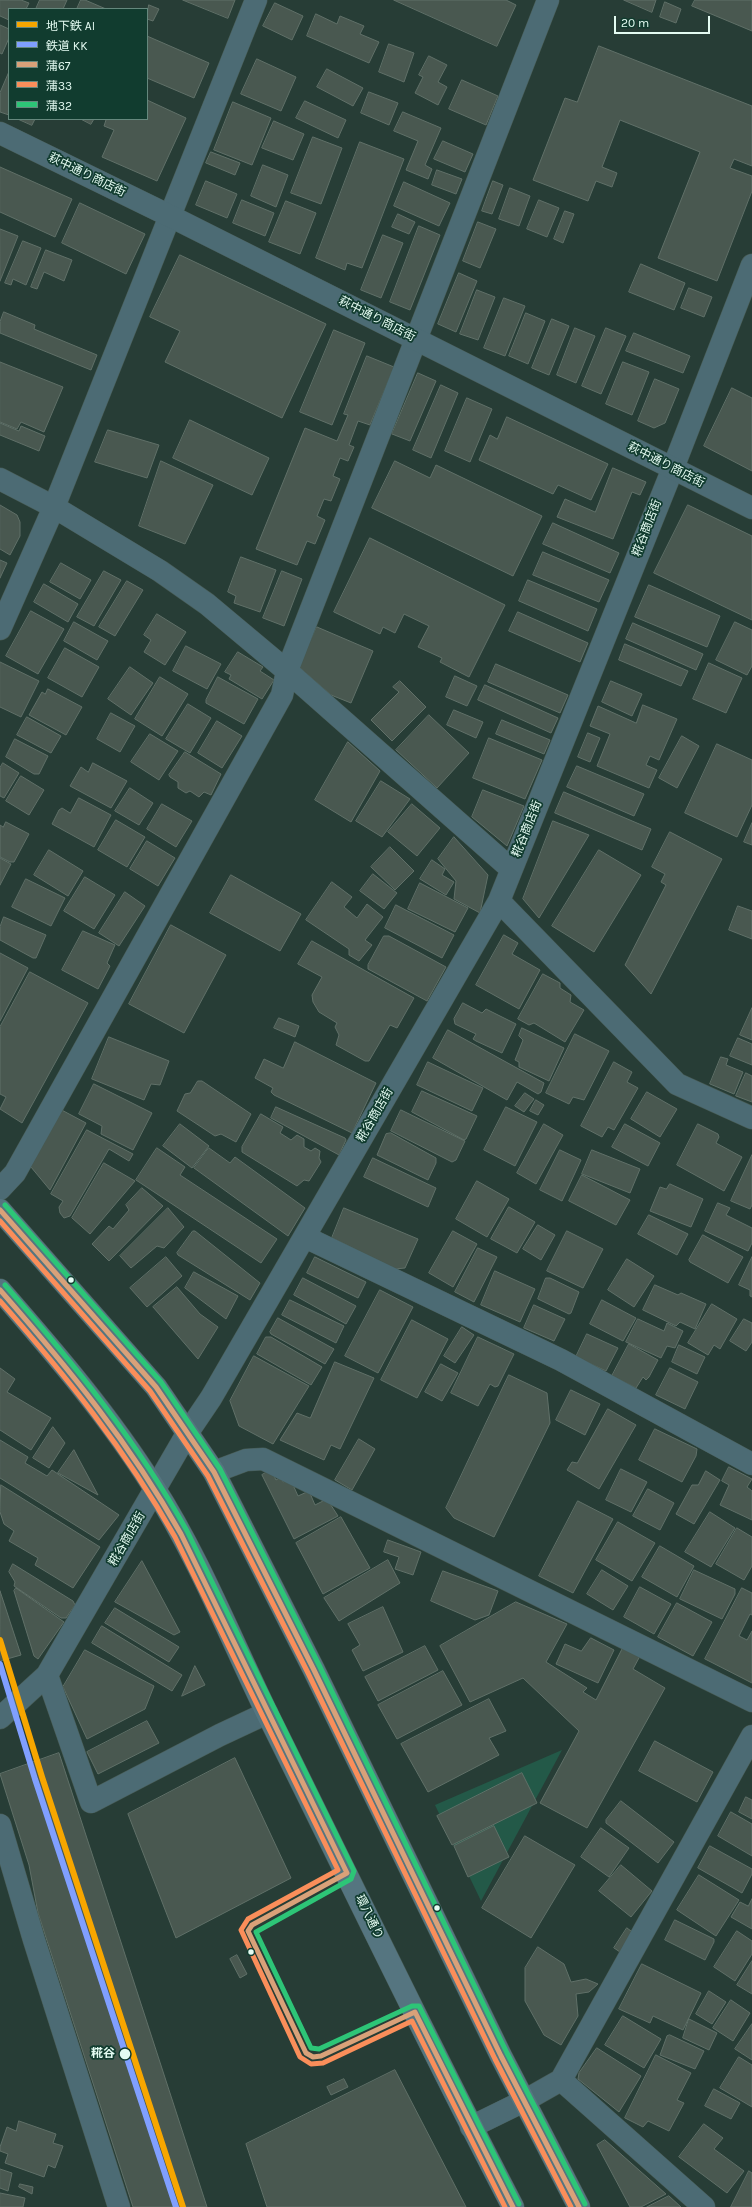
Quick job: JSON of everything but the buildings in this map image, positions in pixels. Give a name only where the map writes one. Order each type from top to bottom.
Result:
[{"type":"main road","points":[[0,1210],[156,1387],[214,1472],[314,1670],[524,2101],[579,2207]]},
{"type":"main road","name":"環八通り","points":[[0,1290],[36,1331],[126,1445],[155,1488],[181,1534],[267,1713],[512,2207]]},
{"type":"street","points":[[0,629],[54,507],[256,0]]},
{"type":"street","points":[[0,1189],[15,1173],[282,695],[287,670],[417,340],[548,0]]},
{"type":"street","name":"萩中通り商店街","points":[[0,133],[170,216],[752,508]]},
{"type":"street","name":"糀谷商店街","points":[[0,1718],[47,1675],[135,1526],[155,1488],[188,1432],[211,1398],[499,901],[661,494],[673,468],[752,265]]},
{"type":"street","points":[[0,479],[54,507],[160,572],[207,604],[287,670],[511,870]]},
{"type":"street","points":[[499,901],[677,1084],[752,1118]]},
{"type":"street","points":[[304,1237],[561,1360],[752,1464]]},
{"type":"street","points":[[214,1472],[246,1460],[263,1459],[752,1701]]},
{"type":"street","points":[[47,1675],[91,1802],[267,1713]]},
{"type":"street","points":[[471,2126],[524,2101],[561,2080],[752,1736]]},
{"type":"street","points":[[0,1825],[36,1947],[119,2207]]},
{"type":"street","points":[[561,2080],[704,2207]]},
{"type":"green space","points":[[562,1750],[481,1901],[435,1805]]},
{"type":"metro line","name":"Al","points":[[0,1640],[42,1777],[183,2207]]},
{"type":"rail line","name":"KK","points":[[0,1664],[35,1779],[176,2207]]},
{"type":"transit line","name":"蒲32","points":[[5,1205],[161,1382],[220,1469],[320,1667],[507,2053],[585,2204]]},
{"type":"transit line","name":"蒲67","points":[[0,1210],[156,1387],[214,1472],[314,1670],[501,2056],[579,2207]]},
{"type":"transit line","name":"蒲33","points":[[0,1221],[150,1391],[208,1476],[308,1673],[495,2059],[571,2207]]},
{"type":"transit line","name":"蒲32","points":[[5,1285],[103,1404],[168,1498],[187,1531],[354,1871],[351,1879],[256,1932],[311,2048],[319,2049],[412,2006],[419,2006],[519,2204]]},
{"type":"transit line","name":"蒲67","points":[[0,1290],[97,1407],[161,1500],[181,1534],[347,1873],[252,1925],[248,1931],[306,2053],[313,2057],[321,2056],[415,2012],[513,2207]]},
{"type":"transit line","name":"蒲33","points":[[0,1301],[94,1414],[156,1505],[175,1537],[338,1870],[248,1919],[241,1930],[300,2057],[311,2064],[323,2063],[412,2021],[505,2207]]},
{"type":"place","name":"糀谷","points":[[125,2054]]}]
